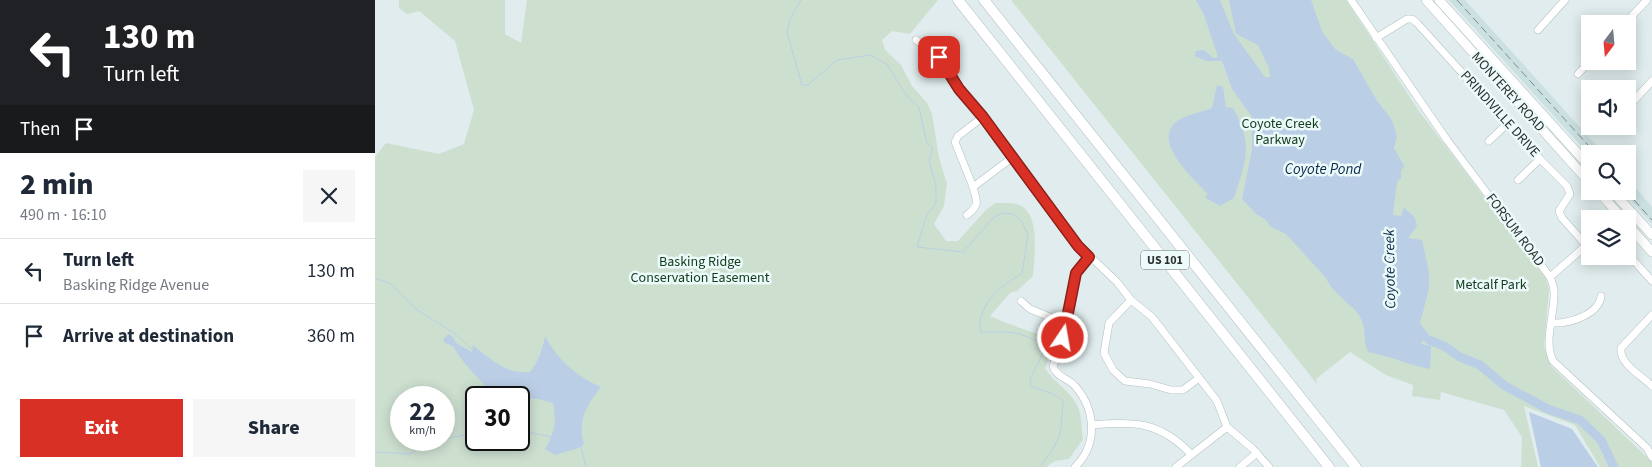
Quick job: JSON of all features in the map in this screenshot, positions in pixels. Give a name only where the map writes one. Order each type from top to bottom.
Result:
[{"type":"highway","name":"US 101","points":[[958,0],[1329,467]]},
{"type":"highway","name":"US 101","points":[[984,0],[1355,467]]},
{"type":"main road","name":"MONTEREY ROAD","points":[[1426,0],[1581,173]]},
{"type":"main road","name":"MONTEREY ROAD","points":[[1439,0],[1581,157]]},
{"type":"main road","points":[[1606,200],[1615,210]]},
{"type":"main road","points":[[1620,200],[1652,235]]},
{"type":"main road","points":[[1636,234],[1652,252]]},
{"type":"street","name":"FORSUM ROAD","points":[[1352,0],[1447,140],[1551,277],[1554,291],[1549,338],[1550,355],[1553,361],[1649,446],[1652,457]]},
{"type":"street","points":[[1538,30],[1565,0]]},
{"type":"street","points":[[1633,15],[1647,0],[1652,5]]},
{"type":"street","name":"PRINDIVILLE DRIVE","points":[[1376,38],[1407,19],[1412,18],[1540,160],[1567,186],[1569,194],[1559,211],[1562,218],[1581,236]]},
{"type":"street","points":[[916,40],[939,57],[959,89],[983,117],[1078,246],[1117,282],[1131,300],[1152,318],[1217,401],[1227,427],[1257,453],[1269,467]]},
{"type":"street","points":[[1578,74],[1582,70]]},
{"type":"street","points":[[1636,98],[1652,81]]},
{"type":"street","points":[[967,215],[975,209],[977,199],[955,142],[958,136],[983,117]]},
{"type":"street","points":[[1489,141],[1508,123]]},
{"type":"street","points":[[973,187],[1013,157]]},
{"type":"street","points":[[1518,180],[1540,160]]},
{"type":"street","points":[[1551,277],[1581,249]]},
{"type":"street","points":[[1075,467],[1088,448],[1093,425],[1075,386],[1056,373],[1053,366],[1067,324],[1076,273],[1089,257]]},
{"type":"street","points":[[1636,263],[1652,281]]},
{"type":"street","points":[[1551,323],[1566,323],[1585,314],[1597,306],[1601,296]]},
{"type":"street","points":[[1131,300],[1109,323],[1104,353],[1113,370],[1125,381],[1150,384],[1171,390],[1183,390],[1199,378]]},
{"type":"street","points":[[1021,301],[1030,309],[1067,324]]},
{"type":"street","points":[[1651,384],[1623,360],[1620,354],[1621,348],[1652,315]]},
{"type":"street","points":[[1093,425],[1132,423],[1154,427],[1174,438],[1191,454]]},
{"type":"street","points":[[1176,467],[1227,427]]},
{"type":"street","points":[[1240,467],[1257,453]]},
{"type":"shaded area","points":[[1449,0],[1465,0],[1581,129],[1581,135],[1587,135],[1596,145],[1581,146]]},
{"type":"shaded area","points":[[1636,189],[1652,207],[1652,224],[1631,200],[1636,200]]},
{"type":"green space","name":"Basking Ridge Conservation Easement","points":[[399,0],[505,0],[505,34],[521,43],[527,0],[938,0],[910,34],[892,31],[882,40],[885,50],[901,65],[912,86],[927,103],[932,114],[939,158],[947,184],[944,206],[934,224],[946,241],[958,241],[985,211],[995,203],[1017,204],[1028,213],[1032,220],[1035,239],[1033,276],[1017,291],[1010,293],[990,316],[1056,341],[1045,368],[1075,401],[1080,414],[1083,439],[1069,459],[1055,461],[1046,467],[375,467],[375,157],[386,143],[439,154],[464,144],[474,110],[455,41],[419,11],[407,14],[399,8]]},
{"type":"green space","name":"Coyote Creek Parkway","points":[[1011,0],[1346,0],[1419,111],[1546,279],[1549,290],[1544,347],[1551,366],[1652,462],[1652,467],[1600,467],[1575,425],[1524,406],[1538,467],[1521,467],[1522,437],[1504,410],[1441,392],[1440,400],[1412,396],[1413,385],[1386,375],[1350,352],[1316,379],[1317,384]]},
{"type":"water","name":"Coyote Pond","points":[[1196,0],[1220,0],[1234,34],[1265,77],[1270,77],[1269,68],[1258,45],[1236,34],[1229,0],[1311,0],[1323,33],[1336,50],[1353,59],[1376,99],[1392,120],[1397,136],[1394,148],[1404,166],[1401,171],[1401,178],[1397,182],[1393,215],[1401,216],[1404,207],[1415,218],[1417,226],[1408,238],[1422,240],[1429,272],[1429,289],[1420,323],[1429,335],[1429,341],[1422,341],[1422,344],[1431,346],[1430,369],[1368,352],[1362,321],[1355,310],[1334,290],[1326,278],[1286,234],[1271,227],[1265,219],[1256,214],[1242,199],[1252,149],[1252,117],[1232,89],[1222,61],[1207,61],[1195,56],[1196,51],[1204,50],[1213,58],[1218,57],[1204,15]]},
{"type":"water","points":[[1217,85],[1223,87],[1226,107],[1233,108],[1240,121],[1246,143],[1242,173],[1234,198],[1220,206],[1206,198],[1207,193],[1176,158],[1169,137],[1171,128],[1179,120],[1212,108]]},
{"type":"water","points":[[449,334],[456,343],[472,352],[473,345],[506,368],[514,371],[530,372],[540,355],[545,336],[562,360],[584,378],[601,387],[591,400],[585,413],[582,428],[584,444],[579,448],[555,455],[545,449],[554,427],[553,403],[530,399],[530,386],[485,386],[454,347],[444,342],[443,339]]},
{"type":"water","points":[[1529,412],[1572,429],[1598,467],[1541,467]]},
{"type":"waterway","points":[[801,0],[790,19],[787,32],[802,85],[808,85],[837,60],[870,55],[887,64],[904,92],[919,108],[927,143],[933,148],[929,160],[936,186],[936,204],[927,214],[917,247],[963,252],[994,217],[1002,213],[1012,214],[1021,220],[1028,235],[1022,273],[1004,285],[993,296],[982,313],[980,326],[981,332],[1020,334],[1047,345],[1031,377],[1030,386],[1051,393],[1063,400],[1059,436],[1052,450],[1039,467]]},
{"type":"waterway","points":[[375,278],[391,284],[417,310],[454,333],[474,351]]},
{"type":"waterway","name":"Coyote Creek","points":[[1429,340],[1444,346],[1460,357],[1480,365],[1505,386],[1548,409],[1580,420],[1601,440],[1614,467]]},
{"type":"waterway","points":[[530,432],[551,437]]},
{"type":"waterway","points":[[455,437],[465,435]]},
{"type":"waterway","points":[[581,446],[586,467]]},
{"type":"waterway","points":[[375,452],[410,454],[414,451]]},
{"type":"railway","points":[[1457,0],[1588,145]]},
{"type":"railway","points":[[1634,200],[1652,220]]},
{"type":"route","points":[[939,57],[964,96],[983,117],[1078,246],[1089,257],[1076,273],[1063,338]]},
{"type":"park label","name":"Metcalf Park","points":[[1491,285]]}]
